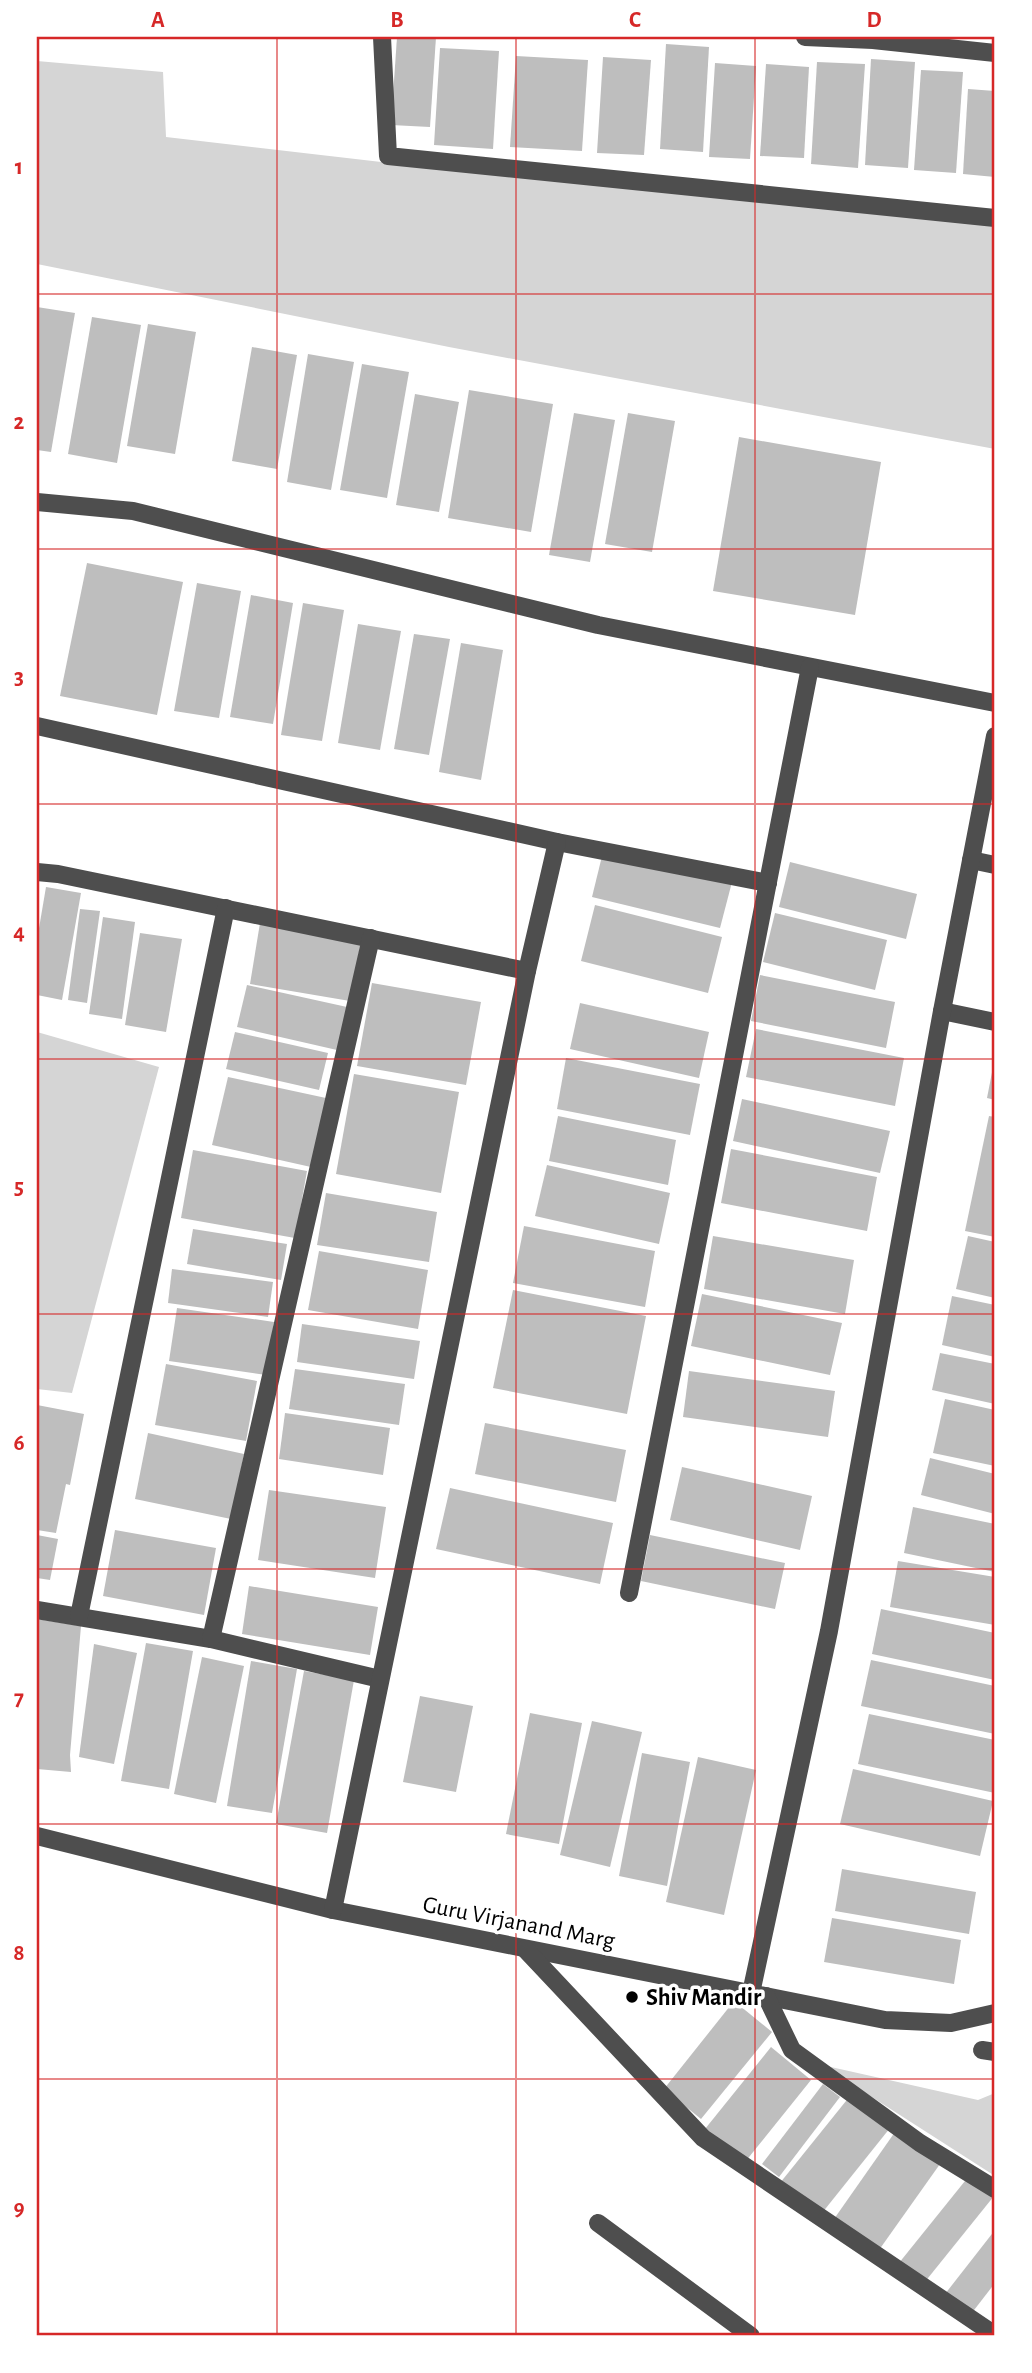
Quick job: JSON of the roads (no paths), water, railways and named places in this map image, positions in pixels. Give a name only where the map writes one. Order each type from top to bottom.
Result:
[{"type":"street","points":[[383,37],[388,156],[995,218]]},
{"type":"street","points":[[804,37],[873,38],[995,53]]},
{"type":"street","points":[[37,502],[133,511],[598,625],[995,703]]},
{"type":"street","points":[[629,1593],[810,667]]},
{"type":"street","points":[[37,726],[557,842],[768,883]]},
{"type":"street","points":[[995,736],[829,1631],[758,1995],[792,2050],[920,2143],[995,2189]]},
{"type":"street","points":[[333,1910],[527,971],[557,842]]},
{"type":"street","points":[[971,860],[995,865]]},
{"type":"street","points":[[37,872],[58,874],[527,971]]},
{"type":"street","points":[[79,1616],[226,908]]},
{"type":"street","points":[[211,1639],[371,938]]},
{"type":"street","points":[[942,1011],[995,1022]]},
{"type":"street","points":[[37,1610],[211,1639],[380,1679]]},
{"type":"street","name":"Guru Virjanand Marg","points":[[37,1836],[333,1910],[885,2020],[951,2023],[995,2013]]},
{"type":"street","points":[[526,1949],[703,2138],[995,2335]]},
{"type":"street","points":[[598,2222],[751,2336]]},
{"type":"place","name":"Shiv Mandir","points":[[632,1997]]}]
